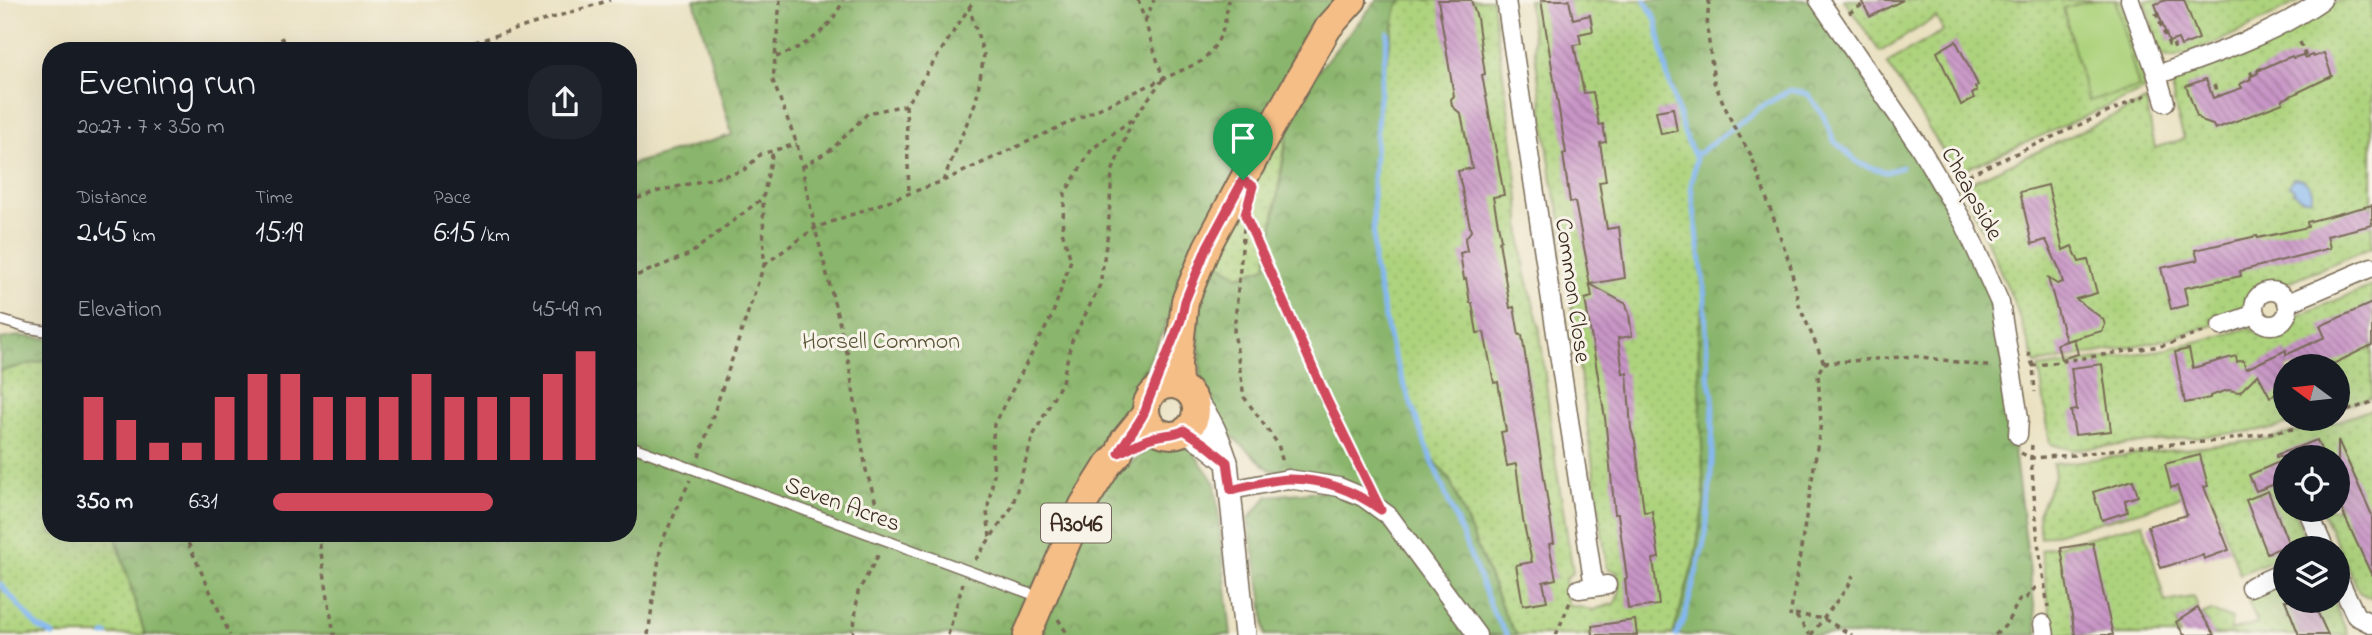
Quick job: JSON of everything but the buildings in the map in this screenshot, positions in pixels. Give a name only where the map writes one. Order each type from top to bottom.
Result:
[{"type":"main road","name":"A3046","points":[[1027,635],[1083,505],[1150,403],[1181,320],[1185,301],[1207,247],[1328,28],[1353,0]]},
{"type":"main road","name":"A3046","points":[[1181,320],[1186,392]]},
{"type":"main road","points":[[1160,387],[1186,392],[1195,415],[1191,425],[1175,432],[1152,426],[1150,403],[1160,387]]},
{"type":"main road","name":"A3046","points":[[1119,453],[1150,438],[1175,432]]},
{"type":"street","name":"Common Close","points":[[1506,0],[1593,587]]},
{"type":"street","name":"Cheapside","points":[[1819,0],[1919,146],[1965,225],[2000,303],[2020,418],[2019,444]]},
{"type":"street","points":[[2130,0],[2161,88],[2292,20],[2322,0]]},
{"type":"street","points":[[2221,326],[2255,314],[2254,305],[2257,298],[2269,291],[2282,294],[2288,303],[2372,267]]},
{"type":"street","points":[[1186,392],[1202,407],[1218,435],[1227,462],[1245,635]]},
{"type":"street","points":[[1175,432],[1205,444],[1227,462]]},
{"type":"street","points":[[1231,490],[1288,479],[1339,487],[1363,497],[1389,516],[1478,635]]},
{"type":"street","points":[[2250,587],[2273,577]]},
{"type":"street","points":[[2350,603],[2356,616],[2368,627]]},
{"type":"lane","points":[[0,320],[42,330]]},
{"type":"lane","name":"Seven Acres","points":[[637,448],[1043,599]]},
{"type":"path","points":[[475,42],[610,0]]},
{"type":"path","points":[[780,0],[773,81],[797,144],[815,228],[847,352],[866,471],[887,540],[858,592],[853,635]]},
{"type":"path","points":[[776,57],[796,50],[824,30],[843,0]]},
{"type":"path","points":[[909,194],[906,105],[974,0]]},
{"type":"path","points":[[1138,0],[1163,79]]},
{"type":"path","points":[[1144,21],[1154,0]]},
{"type":"path","points":[[764,265],[815,228],[943,181],[1202,61],[1218,44],[1226,20],[1228,0]]},
{"type":"path","points":[[1709,0],[1707,27],[1714,82],[1734,127],[1751,155],[1790,264],[1799,305],[1824,363]]},
{"type":"path","points":[[943,181],[976,100],[984,55],[969,7]]},
{"type":"path","points":[[2155,12],[2169,45],[2173,43],[2178,59]]},
{"type":"path","points":[[281,37],[284,42]]},
{"type":"path","points":[[2300,42],[2306,57]]},
{"type":"path","points":[[2252,76],[2251,73],[2265,66]]},
{"type":"path","points":[[948,635],[969,570],[1012,507],[1033,436],[1062,382],[1070,343],[1100,285],[1108,232],[1112,172],[1133,119],[1163,79]]},
{"type":"path","points":[[2214,85],[2218,96]]},
{"type":"path","points":[[1944,186],[2161,88]]},
{"type":"path","points":[[802,167],[832,149],[868,113],[906,105]]},
{"type":"path","points":[[990,539],[987,512],[994,474],[994,424],[1052,316],[1071,260],[1062,231],[1065,193],[1092,149],[1133,119]]},
{"type":"path","points":[[637,199],[743,171],[761,154],[797,144]]},
{"type":"path","points":[[648,635],[661,544],[695,469],[764,265],[763,198],[773,150]]},
{"type":"path","points":[[637,275],[690,254],[763,198]]},
{"type":"path","points":[[1288,479],[1279,444],[1244,397],[1234,331],[1245,215],[1327,400],[1381,510]]},
{"type":"path","points":[[1824,363],[1914,356],[2011,369],[2166,345],[2221,326]]},
{"type":"path","points":[[1790,617],[1821,423],[1818,373],[1824,363]]},
{"type":"path","points":[[2350,410],[2372,402]]},
{"type":"path","points":[[2019,444],[2031,458],[2074,456],[2141,446],[2219,441],[2280,431]]},
{"type":"path","points":[[188,542],[230,635]]},
{"type":"path","points":[[319,542],[334,635]]},
{"type":"path","points":[[1852,635],[1824,620],[1795,614],[1811,635],[1824,620],[1853,575]]},
{"type":"path","points":[[1995,635],[2005,626],[2020,599],[2026,598],[2037,586]]},
{"type":"path","points":[[1556,635],[1568,605],[1593,587]]},
{"type":"green space","name":"Horsell Common","points":[[694,0],[1339,0],[1265,121],[1257,122],[1108,453],[1119,471],[1152,447],[1190,448],[1215,483],[1231,635],[145,635],[117,542],[637,542],[637,162],[732,135]]},
{"type":"green space","points":[[1377,0],[1403,0],[1397,7],[1379,95],[1374,182],[1374,266],[1391,347],[1429,454],[1450,480],[1505,615],[1517,635],[1265,635],[1262,596],[1248,519],[1268,496],[1323,491],[1329,473],[1270,470],[1228,433],[1202,389],[1197,314],[1215,261],[1239,276],[1266,267],[1290,119],[1317,72]]},
{"type":"green space","points":[[1403,0],[1492,0],[1511,128],[1525,271],[1539,325],[1555,459],[1573,572],[1565,579],[1568,605],[1593,610],[1615,603],[1620,591],[1617,572],[1607,568],[1573,322],[1565,235],[1552,180],[1528,0],[1645,0],[1656,20],[1667,75],[1684,133],[1696,159],[1691,186],[1704,301],[1698,334],[1704,502],[1695,558],[1673,635],[1516,635],[1505,615],[1450,480],[1429,454],[1391,347],[1374,266],[1374,182],[1379,95],[1397,7]]},
{"type":"green space","points":[[1645,0],[1813,0],[1959,224],[1995,303],[2038,635],[1673,635],[1695,558],[1704,502],[1698,334],[1704,301],[1691,186],[1696,159],[1684,133],[1667,75],[1656,20]]},
{"type":"green space","points":[[1844,0],[2121,0],[2145,90],[1957,173],[1887,63],[1943,31],[1936,17],[1880,52]]},
{"type":"green space","points":[[2094,0],[2115,0],[2139,88],[2088,101],[2063,8]]},
{"type":"green space","points":[[2145,0],[2301,0],[2210,45],[2175,56],[2163,56]]},
{"type":"green space","points":[[2339,0],[2372,0],[2372,247],[2286,283],[2267,282],[2249,295],[2245,308],[2211,318],[2213,325],[2160,341],[2036,364],[2014,302],[1963,186],[2146,101],[2155,148],[2184,139],[2173,98],[2173,89],[2179,76],[2225,62],[2226,59],[2292,29]]},
{"type":"green space","points":[[1288,126],[1266,267],[1239,276],[1215,261],[1242,201]]},
{"type":"green space","points":[[2372,286],[2372,397],[2350,404],[2350,354],[2273,354],[2273,429],[2073,450],[2050,444],[2038,368],[2168,349],[2250,328],[2271,338],[2290,329],[2297,316]]},
{"type":"green space","points":[[19,336],[42,338],[42,361],[0,371],[0,339]]},
{"type":"green space","points":[[42,361],[42,542],[117,542],[145,635],[0,635],[0,371]]},
{"type":"green space","points":[[2372,409],[2372,599],[2359,592],[2350,572],[2350,536],[2333,536],[2327,522],[2350,522],[2350,445],[2273,445],[2273,522],[2299,522],[2303,532],[2301,536],[2273,536],[2273,560],[2240,574],[2208,486],[2145,510],[2040,538],[2038,514],[2055,476],[2053,464],[2261,440],[2298,431],[2350,431],[2350,417]]},
{"type":"green space","points":[[2143,523],[2165,602],[2194,597],[2198,608],[2176,622],[2180,635],[2053,635],[2041,550]]},
{"type":"green space","points":[[2273,589],[2273,613],[2339,613],[2348,635],[2211,635],[2205,626],[2208,623],[2202,615],[2211,611],[2232,619],[2230,631],[2257,623],[2248,600]]},
{"type":"water","points":[[2293,178],[2308,184],[2312,191],[2311,199],[2302,199],[2294,192],[2289,186]]},
{"type":"waterway","points":[[1645,0],[1656,20],[1667,75],[1684,133],[1696,159],[1691,186],[1704,285],[1708,374],[1713,395],[1712,460],[1706,534],[1684,620],[1676,635]]},
{"type":"waterway","points":[[1388,33],[1379,99],[1373,180],[1374,266],[1392,350],[1425,443],[1494,614],[1507,635]]},
{"type":"waterway","points":[[1694,154],[1790,90],[1808,94],[1823,115],[1834,141],[1860,164],[1886,172],[1902,167]]},
{"type":"waterway","points":[[0,584],[38,627],[53,635]]},
{"type":"route","points":[[1243,180],[1253,186],[1245,215],[1266,267],[1381,510],[1363,497],[1339,487],[1309,481],[1288,479],[1231,490],[1227,462],[1184,430],[1178,434],[1150,438],[1119,453],[1124,440],[1146,413],[1147,404],[1207,247],[1243,180]]}]
